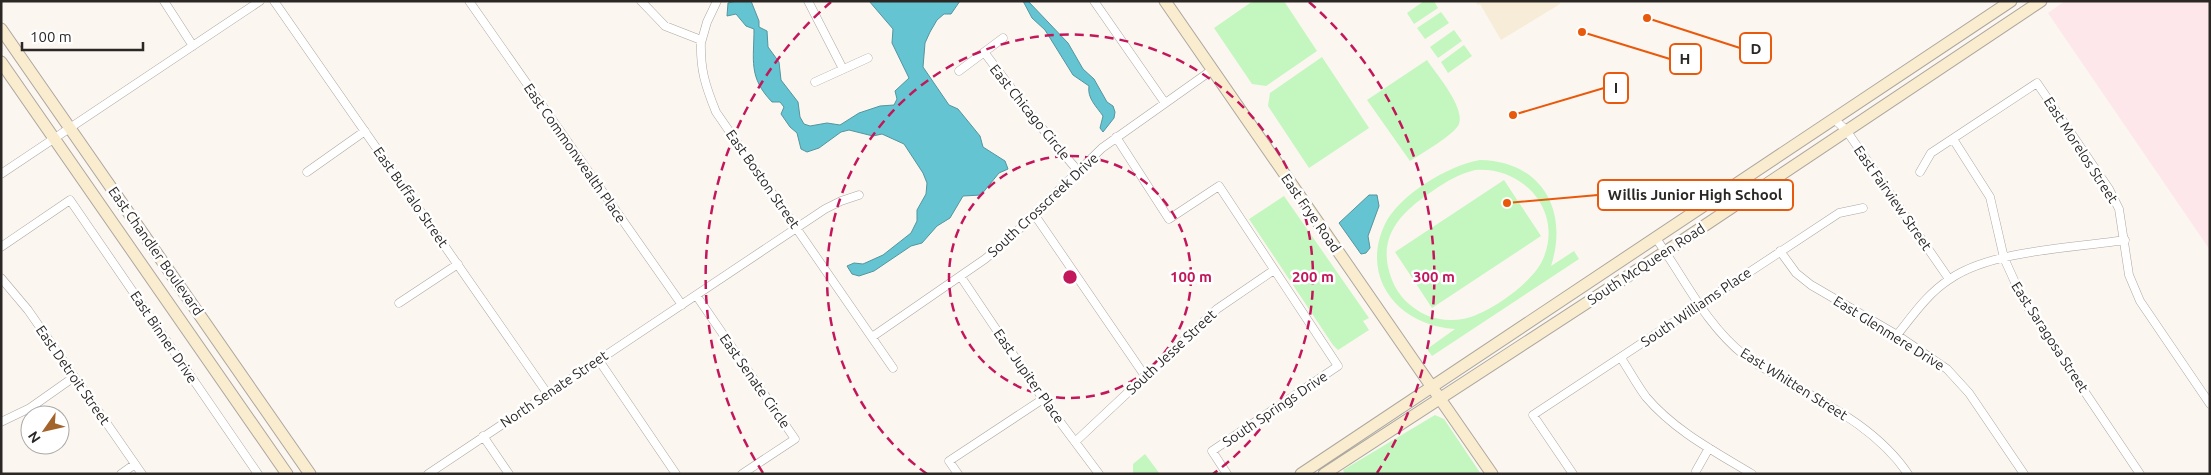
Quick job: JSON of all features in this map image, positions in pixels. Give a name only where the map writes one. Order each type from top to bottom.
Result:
[{"type":"main road","name":"East Frye Road","points":[[1165,1],[1492,474]]},
{"type":"main road","name":"South McQueen Road","points":[[1301,474],[2011,1]]},
{"type":"main road","name":"South McQueen Road","points":[[1324,474],[1665,252],[2041,1]]},
{"type":"main road","name":"East Chandler Boulevard","points":[[1,29],[62,133],[287,474]]},
{"type":"main road","name":"East Chandler Boulevard","points":[[1,62],[62,133],[310,474]]},
{"type":"street","points":[[164,1],[193,46]]},
{"type":"street","points":[[1,174],[260,1]]},
{"type":"street","name":"East Buffalo Street","points":[[274,1],[548,393]]},
{"type":"street","name":"East Commonwealth Place","points":[[469,1],[682,305]]},
{"type":"street","points":[[641,1],[665,26],[702,40],[701,43]]},
{"type":"street","name":"East Boston Street","points":[[717,1],[707,22],[701,43],[700,62],[705,86],[716,112],[893,368]]},
{"type":"street","points":[[808,1],[843,69]]},
{"type":"street","points":[[1094,1],[1165,103]]},
{"type":"street","name":"East Chicago Circle","points":[[960,71],[1003,38]]},
{"type":"street","name":"East Chicago Circle","points":[[984,52],[1006,85],[1078,171]]},
{"type":"street","points":[[815,82],[868,58]]},
{"type":"street","name":"South Crosscreek Drive","points":[[872,337],[961,277],[1008,240],[1078,171],[1116,138],[1212,70]]},
{"type":"street","name":"East Morelos Street","points":[[1953,139],[2036,83],[2109,189],[2119,209],[2130,275],[2140,301],[2210,404]]},
{"type":"street","name":"East Fairview Street","points":[[1834,119],[1846,130],[1949,279]]},
{"type":"street","points":[[308,172],[365,131]]},
{"type":"street","points":[[1116,138],[1169,219],[1219,186],[1274,270]]},
{"type":"street","points":[[1920,172],[1931,153],[1953,139]]},
{"type":"street","name":"East Saragosa Street","points":[[1953,139],[1990,197],[2004,258],[2023,300],[2140,474]]},
{"type":"street","name":"North Senate Street","points":[[428,474],[841,200],[860,195]]},
{"type":"street","name":"East Binner Drive","points":[[1,247],[70,200],[258,474]]},
{"type":"street","name":"South Williams Place","points":[[1573,474],[1533,415],[1839,213],[1863,208]]},
{"type":"street","points":[[1034,214],[1145,376]]},
{"type":"street","name":"East Whitten Street","points":[[1655,238],[1720,334],[1745,356],[1846,416],[1878,438],[1899,460],[1908,474]]},
{"type":"street","points":[[1897,335],[1933,293],[1949,279],[1968,269],[2004,258],[2125,240]]},
{"type":"street","name":"East Glenmere Drive","points":[[1780,251],[1796,273],[1812,286],[1897,335],[1947,369],[1969,393],[2024,474]]},
{"type":"street","points":[[399,303],[458,264]]},
{"type":"street","name":"South Springs Drive","points":[[1227,474],[1212,451],[1338,366],[1274,270]]},
{"type":"street","name":"South Jesse Street","points":[[1075,442],[1217,309],[1274,270]]},
{"type":"street","name":"East Jupiter Place","points":[[961,277],[1043,399],[1098,474]]},
{"type":"street","name":"East Detroit Street","points":[[1,278],[28,310],[142,474]]},
{"type":"street","name":"East Senate Circle","points":[[696,295],[795,439],[742,474]]},
{"type":"street","points":[[1621,358],[1646,396],[1670,421],[1709,448],[1752,474]]},
{"type":"street","points":[[598,360],[676,474]]},
{"type":"street","points":[[1,422],[30,408],[74,377]]},
{"type":"street","points":[[958,474],[949,461],[1043,399]]},
{"type":"street","points":[[483,436],[509,474]]},
{"type":"street","points":[[1696,471],[1709,448]]},
{"type":"street","points":[[121,474],[135,464]]},
{"type":"shaded area","points":[[1475,1],[1560,1],[1560,4],[1501,40],[1480,4],[1478,5]]},
{"type":"shaded area","points":[[2065,1],[2210,1],[2210,250],[2048,13]]},
{"type":"green space","points":[[1253,1],[1284,1],[1317,51],[1266,86],[1252,84],[1214,28]]},
{"type":"green space","points":[[1424,1],[1434,1],[1438,8],[1414,24],[1407,13]]},
{"type":"green space","points":[[1441,12],[1449,23],[1425,39],[1417,28]]},
{"type":"green space","points":[[1454,30],[1462,41],[1438,58],[1430,47]]},
{"type":"green space","points":[[1464,45],[1472,56],[1448,73],[1441,62]]},
{"type":"green space","points":[[1322,57],[1369,128],[1309,168],[1268,106],[1270,93]]},
{"type":"green space","points":[[1427,60],[1454,100],[1460,117],[1459,124],[1444,139],[1410,161],[1367,100]]},
{"type":"green space","points":[[1480,160],[1502,163],[1520,169],[1534,179],[1545,193],[1553,209],[1556,226],[1556,246],[1551,266],[1574,251],[1579,259],[1432,356],[1427,349],[1455,329],[1435,326],[1417,319],[1402,309],[1390,296],[1381,281],[1377,263],[1378,244],[1385,224],[1401,202],[1426,183],[1454,168]],"holes":[[[1475,170],[1493,171],[1509,175],[1523,184],[1535,195],[1543,209],[1548,224],[1548,241],[1543,259],[1530,278],[1520,287],[1485,311],[1458,320],[1430,317],[1415,309],[1406,301],[1392,280],[1388,265],[1387,251],[1389,238],[1394,227],[1411,207],[1448,181]]]},
{"type":"green space","points":[[1504,180],[1541,236],[1432,308],[1395,252]]},
{"type":"green space","points":[[1284,196],[1369,318],[1363,321],[1369,330],[1338,350],[1249,219]]},
{"type":"green space","points":[[1435,415],[1444,419],[1481,474],[1345,474],[1343,470]]},
{"type":"green space","points":[[1145,454],[1160,474],[1133,474],[1133,464]]},
{"type":"water","points":[[751,1],[759,21],[759,27],[767,31],[768,47],[779,62],[781,80],[798,102],[800,117],[804,124],[810,126],[827,123],[840,125],[859,113],[880,106],[894,105],[897,99],[895,91],[909,78],[892,43],[893,29],[869,1],[960,1],[951,14],[944,14],[937,20],[930,32],[925,43],[923,67],[949,105],[958,109],[980,136],[983,147],[1005,161],[1008,169],[999,173],[981,195],[963,196],[950,218],[937,226],[922,243],[911,246],[874,271],[859,276],[852,274],[847,266],[854,263],[863,264],[883,255],[911,233],[917,221],[917,210],[926,194],[927,183],[923,173],[904,144],[882,134],[873,136],[849,130],[841,132],[819,148],[807,152],[801,149],[797,133],[781,114],[784,107],[780,102],[772,102],[759,84],[753,59],[754,29],[746,26],[736,14],[727,16],[728,3]]},
{"type":"water","points":[[1023,1],[1028,1],[1068,43],[1083,69],[1094,79],[1107,102],[1113,106],[1114,118],[1103,132],[1100,128],[1103,116],[1089,94],[1089,86],[1073,75],[1045,30],[1032,18]]},
{"type":"water","points":[[1369,195],[1377,195],[1379,206],[1368,236],[1370,248],[1366,253],[1361,254],[1339,223]]},
{"type":"place","name":"D","points":[[1647,18]]},
{"type":"place","name":"H","points":[[1582,32]]},
{"type":"place","name":"I","points":[[1513,115]]},
{"type":"place","name":"Willis Junior High School","points":[[1507,203]]}]
